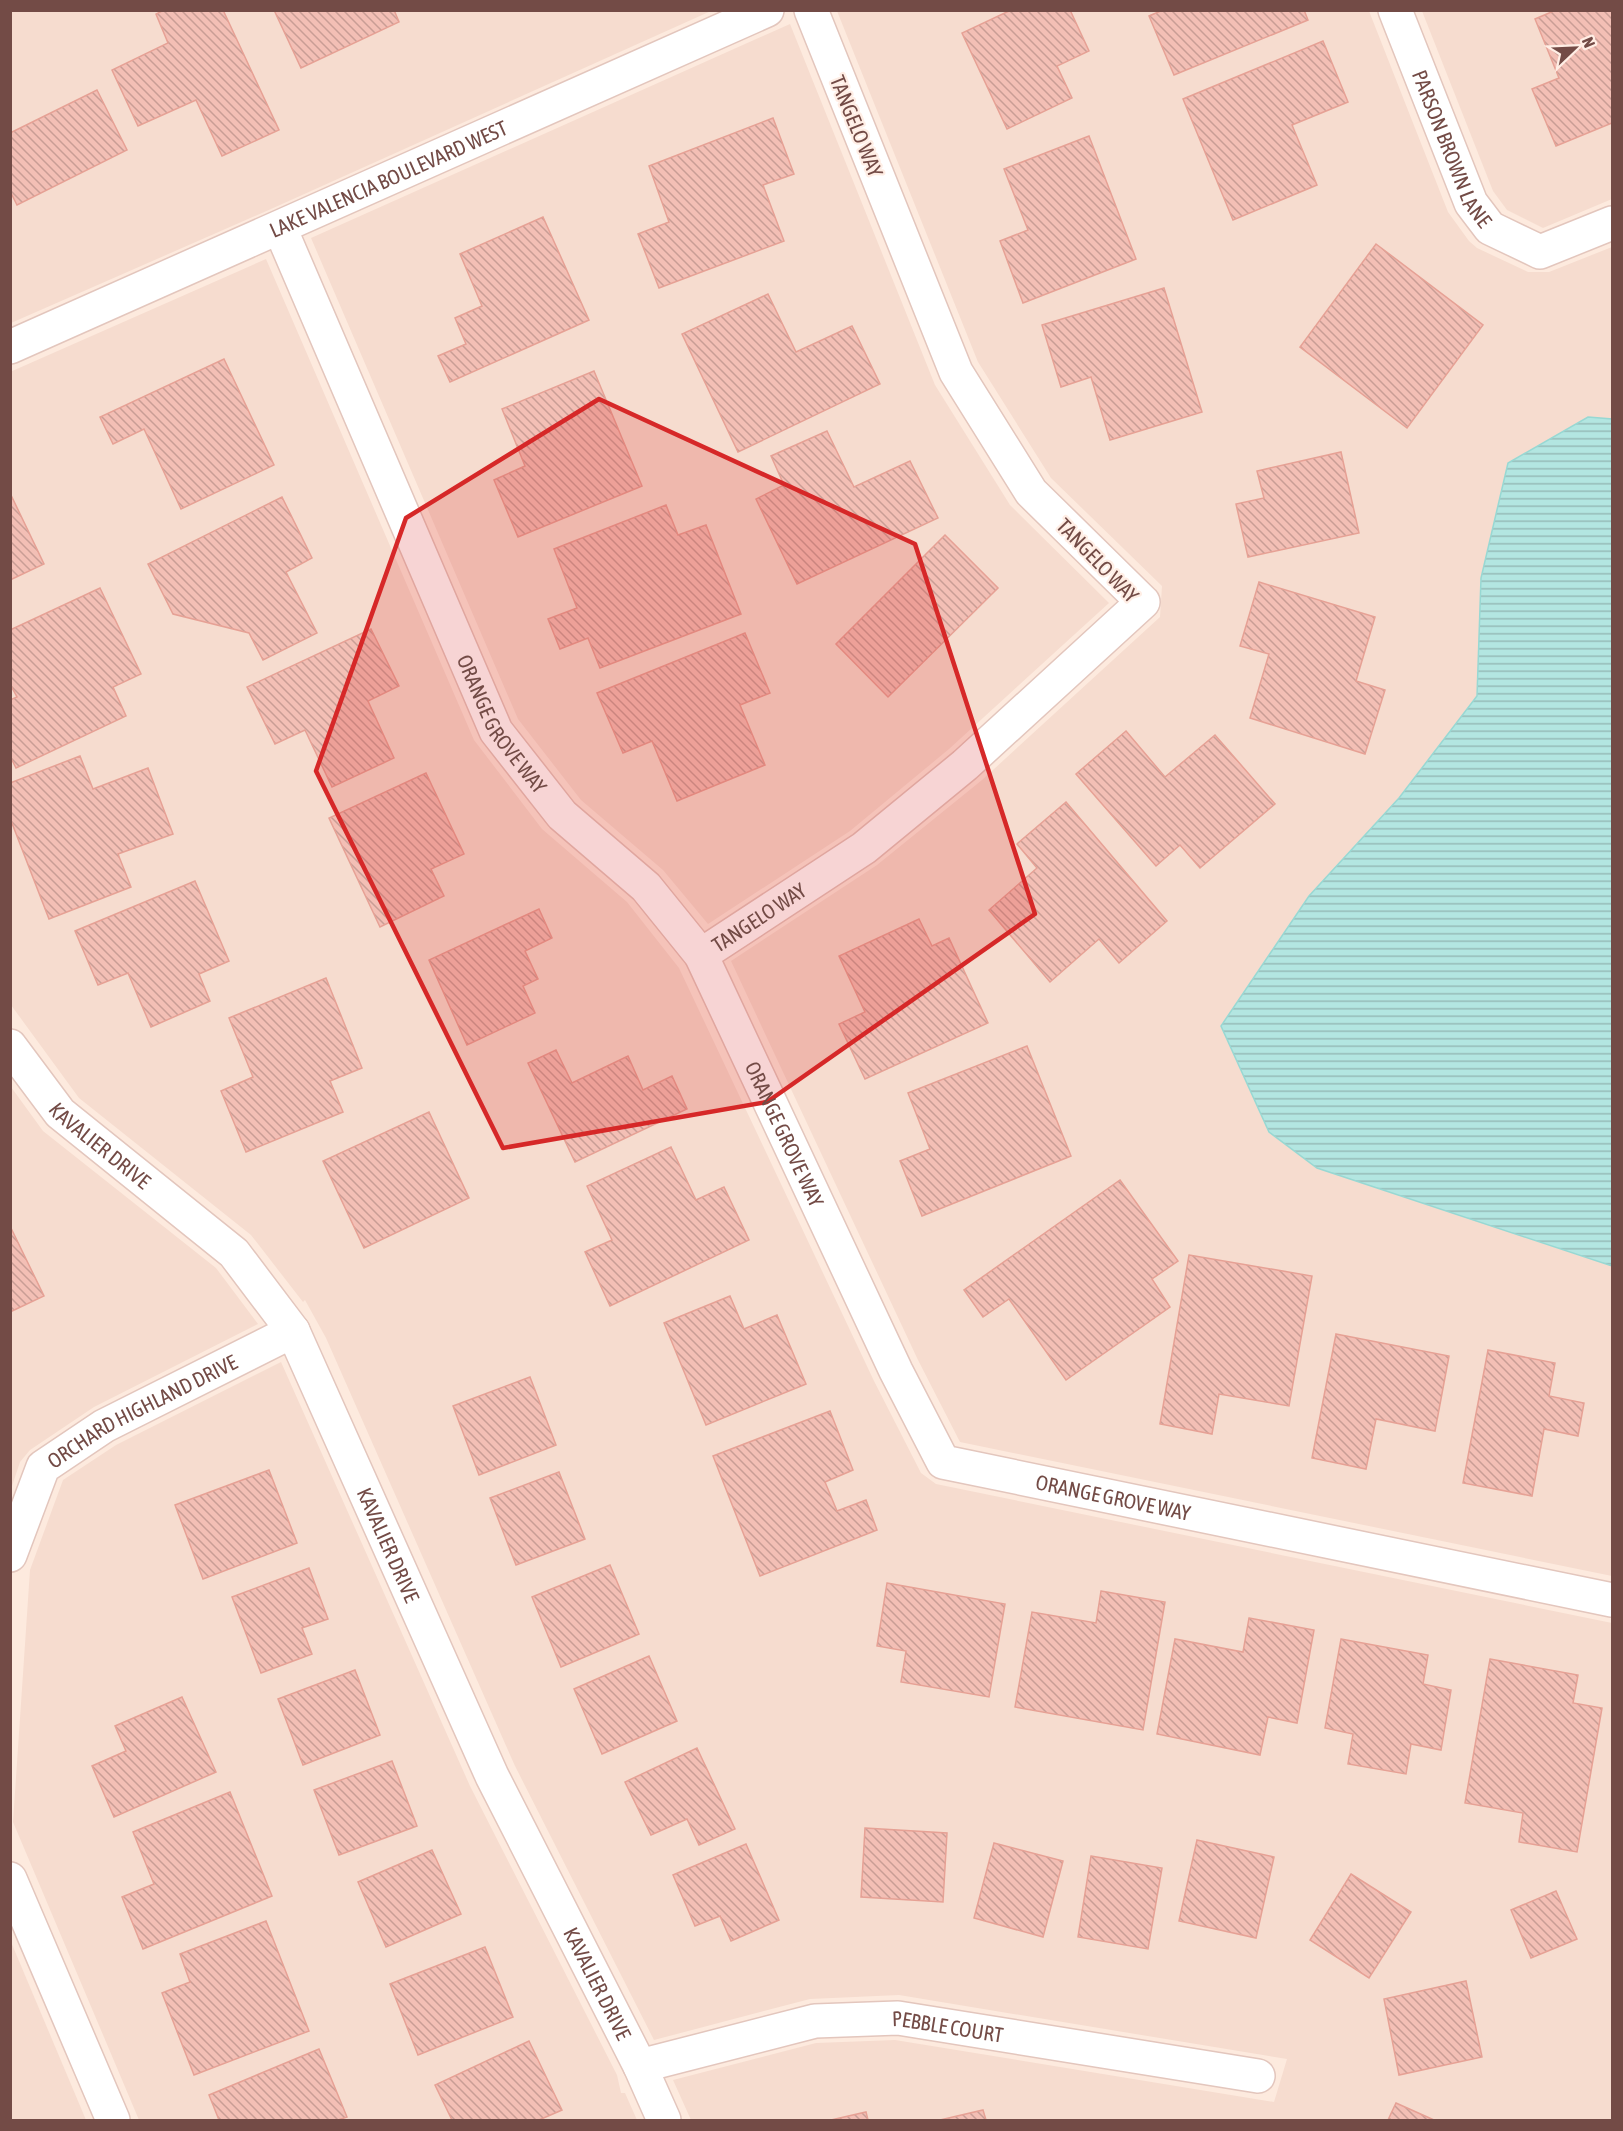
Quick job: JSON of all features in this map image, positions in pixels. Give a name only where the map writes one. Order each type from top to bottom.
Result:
[{"type":"street","name":"LAKE VALENCIA BOULEVARD WEST","points":[[10,347],[767,10]]},
{"type":"street","name":"TANGELO WAY","points":[[701,955],[864,848],[965,765],[1143,602],[1031,492],[956,372],[811,10]]},
{"type":"street","name":"PARSON BROWN LANE","points":[[1395,10],[1471,202],[1490,228],[1540,252],[1612,223]]},
{"type":"street","name":"ORANGE GROVE WAY","points":[[280,228],[496,731],[562,815],[646,887],[701,955],[896,1371],[943,1462],[1612,1600]]},
{"type":"street","name":"KAVALIER DRIVE","points":[[10,1046],[60,1113],[234,1253],[293,1330],[492,1776],[640,2066],[664,2121]]},
{"type":"street","name":"ORCHARD HIGHLAND DRIVE","points":[[10,1555],[43,1467],[104,1426],[293,1330]]},
{"type":"street","points":[[10,1879],[113,2121]]},
{"type":"street","name":"PEBBLE COURT","points":[[640,2066],[815,2020],[898,2018],[1258,2076]]},
{"type":"highlighted area","points":[[599,399],[915,544],[1035,914],[767,1102],[503,1148],[316,771],[406,518]]},
{"type":"shaded area","points":[[11,11],[711,11],[11,323]]},
{"type":"shaded area","points":[[837,11],[1369,11],[1448,212],[1469,241],[1477,248],[1528,272],[1549,272],[1612,247],[1612,419],[1588,417],[1481,578],[1477,696],[1399,798],[1317,1168],[1612,1266],[1612,1576],[960,1442],[918,1360],[731,961],[877,865],[982,780],[1160,617],[1162,586],[1051,478],[978,362]]},
{"type":"shaded area","points":[[1422,11],[1612,11],[1612,199],[1543,228],[1507,210],[1493,191]]},
{"type":"shaded area","points":[[790,24],[935,385],[1010,505],[1109,603],[949,749],[850,831],[708,924],[663,870],[581,800],[518,719],[311,238]]},
{"type":"shaded area","points":[[266,259],[474,740],[542,829],[627,902],[679,968],[874,1381],[921,1473],[936,1484],[1612,1623],[1612,2120],[691,2120],[673,2080],[816,2043],[895,2040],[1274,2102],[1287,2059],[899,1995],[810,1999],[654,2040],[515,1766],[326,1338],[305,1300],[303,1302],[251,1235],[79,1098],[11,1005],[10,372]]},
{"type":"shaded area","points":[[11,1087],[43,1131],[216,1268],[258,1324],[94,1407],[30,1450],[20,1462],[11,1489]]},
{"type":"shaded area","points":[[281,1362],[470,1786],[617,2075],[621,2093],[625,2093],[637,2120],[139,2120],[13,1822],[30,1570],[63,1480],[116,1445]]},
{"type":"shaded area","points":[[11,1942],[86,2120],[11,2120]]},
{"type":"water","points":[[1588,417],[1612,419],[1612,1266],[1317,1168],[1269,1132],[1221,1026],[1309,896],[1399,798],[1477,696],[1481,578],[1508,463]]},
{"type":"building","points":[[164,10],[223,10],[279,130],[222,156],[196,100],[138,126],[112,70],[168,43],[156,14]]},
{"type":"building","points":[[274,10],[394,10],[399,22],[301,68]]},
{"type":"building","points":[[1011,10],[1070,10],[1089,51],[1057,66],[1072,98],[1007,129],[962,33]]},
{"type":"building","points":[[1163,10],[1304,10],[1308,20],[1174,75],[1149,16]]},
{"type":"building","points":[[1556,10],[1612,10],[1612,123],[1556,146],[1532,89],[1559,78],[1535,19]]},
{"type":"building","points":[[1323,41],[1348,102],[1292,125],[1317,185],[1233,220],[1183,99]]},
{"type":"building","points":[[97,90],[127,150],[17,205],[10,191],[10,133]]},
{"type":"building","points":[[773,118],[794,174],[763,185],[784,241],[659,288],[638,234],[669,222],[649,166]]},
{"type":"building","points":[[1089,136],[1136,259],[1023,303],[1000,241],[1028,230],[1004,169]]},
{"type":"building","points":[[543,217],[589,320],[450,382],[438,356],[466,344],[455,318],[482,306],[460,254]]},
{"type":"building","points":[[1376,244],[1483,325],[1407,428],[1300,347]]},
{"type":"building","points":[[1164,288],[1202,412],[1110,440],[1091,377],[1061,387],[1042,325]]},
{"type":"building","points":[[768,294],[796,352],[852,326],[880,384],[738,452],[682,334]]},
{"type":"building","points":[[224,359],[274,465],[181,509],[144,429],[113,444],[100,417]]},
{"type":"building","points":[[594,371],[642,486],[518,537],[494,480],[525,466],[502,409]]},
{"type":"building","points":[[827,431],[854,487],[910,461],[938,518],[797,584],[756,499],[784,485],[771,456]]},
{"type":"building","points":[[1341,452],[1359,533],[1248,557],[1236,504],[1264,498],[1257,471]]},
{"type":"building","points":[[10,493],[44,564],[10,580]]},
{"type":"building","points":[[282,497],[312,558],[286,572],[317,633],[263,660],[249,633],[173,614],[148,564]]},
{"type":"building","points":[[666,505],[678,535],[706,525],[741,614],[600,668],[588,638],[560,649],[548,619],[577,608],[554,549]]},
{"type":"building","points":[[945,535],[998,588],[888,697],[836,644]]},
{"type":"building","points":[[1259,582],[1375,617],[1356,681],[1385,690],[1365,754],[1250,718],[1269,654],[1240,646]]},
{"type":"building","points":[[100,588],[141,674],[113,687],[126,716],[16,768],[10,756],[10,700],[17,697],[10,684],[10,630]]},
{"type":"building","points":[[371,629],[399,686],[368,701],[394,758],[332,787],[305,730],[275,744],[247,687]]},
{"type":"building","points":[[745,633],[770,693],[740,705],[765,765],[677,801],[652,741],[623,753],[597,693]]},
{"type":"building","points":[[1126,731],[1165,777],[1215,735],[1275,804],[1200,868],[1180,845],[1156,866],[1076,774]]},
{"type":"building","points":[[80,756],[93,789],[148,768],[173,834],[118,854],[131,887],[49,919],[10,818],[10,783]]},
{"type":"building","points":[[426,773],[464,854],[431,869],[444,896],[380,927],[329,818]]},
{"type":"building","points":[[1066,802],[1167,921],[1119,963],[1099,939],[1050,982],[989,910],[1037,868],[1017,844]]},
{"type":"building","points":[[195,881],[229,961],[199,974],[210,1001],[151,1027],[128,973],[98,985],[75,931]]},
{"type":"building","points":[[539,909],[552,938],[525,951],[538,979],[523,986],[535,1013],[467,1045],[429,960]]},
{"type":"building","points":[[919,919],[932,946],[949,938],[988,1023],[865,1079],[839,1024],[865,1012],[839,956]]},
{"type":"building","points":[[326,978],[362,1068],[330,1081],[343,1112],[246,1152],[221,1091],[253,1077],[229,1018]]},
{"type":"building","points":[[1027,1046],[1071,1156],[922,1216],[900,1161],[930,1149],[908,1093]]},
{"type":"building","points":[[556,1050],[572,1083],[628,1056],[643,1090],[672,1076],[687,1109],[575,1162],[528,1063]]},
{"type":"building","points":[[429,1112],[469,1198],[364,1248],[323,1161]]},
{"type":"building","points":[[671,1147],[696,1200],[724,1187],[749,1240],[610,1306],[585,1252],[612,1240],[587,1186]]},
{"type":"building","points":[[1120,1180],[1178,1261],[1152,1279],[1170,1307],[1066,1380],[1009,1299],[983,1317],[964,1290]]},
{"type":"building","points":[[10,1226],[44,1296],[10,1312]]},
{"type":"building","points":[[1189,1255],[1312,1276],[1289,1406],[1219,1394],[1212,1434],[1160,1424]]},
{"type":"building","points":[[730,1296],[744,1329],[777,1315],[806,1384],[706,1425],[664,1323]]},
{"type":"building","points":[[1336,1334],[1449,1356],[1435,1431],[1376,1419],[1366,1469],[1312,1458]]},
{"type":"building","points":[[1488,1350],[1555,1363],[1549,1396],[1584,1403],[1578,1436],[1544,1429],[1532,1496],[1463,1483]]},
{"type":"building","points":[[530,1377],[556,1445],[479,1475],[453,1406]]},
{"type":"building","points":[[830,1411],[853,1470],[825,1482],[837,1511],[866,1500],[877,1530],[760,1576],[713,1456]]},
{"type":"building","points":[[269,1470],[297,1543],[203,1579],[175,1505]]},
{"type":"building","points":[[559,1472],[585,1539],[516,1565],[490,1498]]},
{"type":"building","points":[[610,1565],[639,1634],[561,1667],[532,1597]]},
{"type":"building","points":[[309,1568],[328,1619],[302,1628],[312,1654],[261,1673],[232,1597]]},
{"type":"building","points":[[887,1583],[1005,1604],[989,1697],[901,1682],[906,1651],[877,1646]]},
{"type":"building","points":[[1101,1591],[1165,1602],[1143,1730],[1015,1707],[1032,1612],[1096,1623]]},
{"type":"building","points":[[1249,1618],[1314,1630],[1297,1723],[1268,1717],[1260,1755],[1157,1734],[1175,1639],[1243,1652]]},
{"type":"building","points":[[1341,1639],[1428,1655],[1423,1684],[1451,1690],[1441,1750],[1411,1744],[1406,1774],[1348,1764],[1353,1734],[1325,1728]]},
{"type":"building","points":[[649,1656],[677,1721],[602,1754],[574,1689]]},
{"type":"building","points":[[1490,1659],[1578,1675],[1573,1703],[1602,1708],[1577,1852],[1519,1842],[1523,1813],[1465,1803]]},
{"type":"building","points":[[355,1670],[380,1735],[303,1765],[278,1699]]},
{"type":"building","points":[[182,1697],[216,1772],[114,1817],[92,1766],[126,1751],[115,1726]]},
{"type":"building","points":[[697,1748],[735,1829],[699,1845],[687,1819],[651,1835],[625,1782]]},
{"type":"building","points":[[392,1761],[417,1826],[339,1855],[314,1790]]},
{"type":"building","points":[[230,1792],[272,1896],[143,1949],[122,1897],[154,1884],[133,1832]]},
{"type":"building","points":[[865,1828],[947,1833],[943,1902],[861,1897]]},
{"type":"building","points":[[1197,1840],[1274,1857],[1256,1938],[1179,1921]]},
{"type":"building","points":[[994,1843],[1063,1861],[1043,1937],[974,1918]]},
{"type":"building","points":[[746,1844],[779,1920],[731,1941],[720,1916],[695,1926],[673,1875]]},
{"type":"building","points":[[432,1850],[461,1914],[386,1947],[358,1882]]},
{"type":"building","points":[[1091,1856],[1162,1868],[1148,1949],[1078,1937]]},
{"type":"building","points":[[1351,1874],[1411,1912],[1369,1978],[1310,1940]]},
{"type":"building","points":[[1556,1891],[1577,1939],[1531,1958],[1511,1910]]},
{"type":"building","points":[[266,1921],[309,2031],[194,2075],[162,1993],[190,1982],[180,1954]]},
{"type":"building","points":[[485,1947],[513,2017],[418,2055],[390,1984]]},
{"type":"building","points":[[1466,1981],[1482,2057],[1399,2075],[1384,1999]]},
{"type":"building","points":[[529,2041],[562,2110],[539,2120],[452,2120],[435,2085]]},
{"type":"building","points":[[319,2049],[347,2117],[338,2120],[219,2120],[209,2095]]},
{"type":"building","points":[[1396,2103],[1434,2120],[1388,2120]]},
{"type":"building","points":[[983,2110],[986,2120],[940,2120]]},
{"type":"building","points":[[866,2112],[868,2120],[831,2120]]}]
